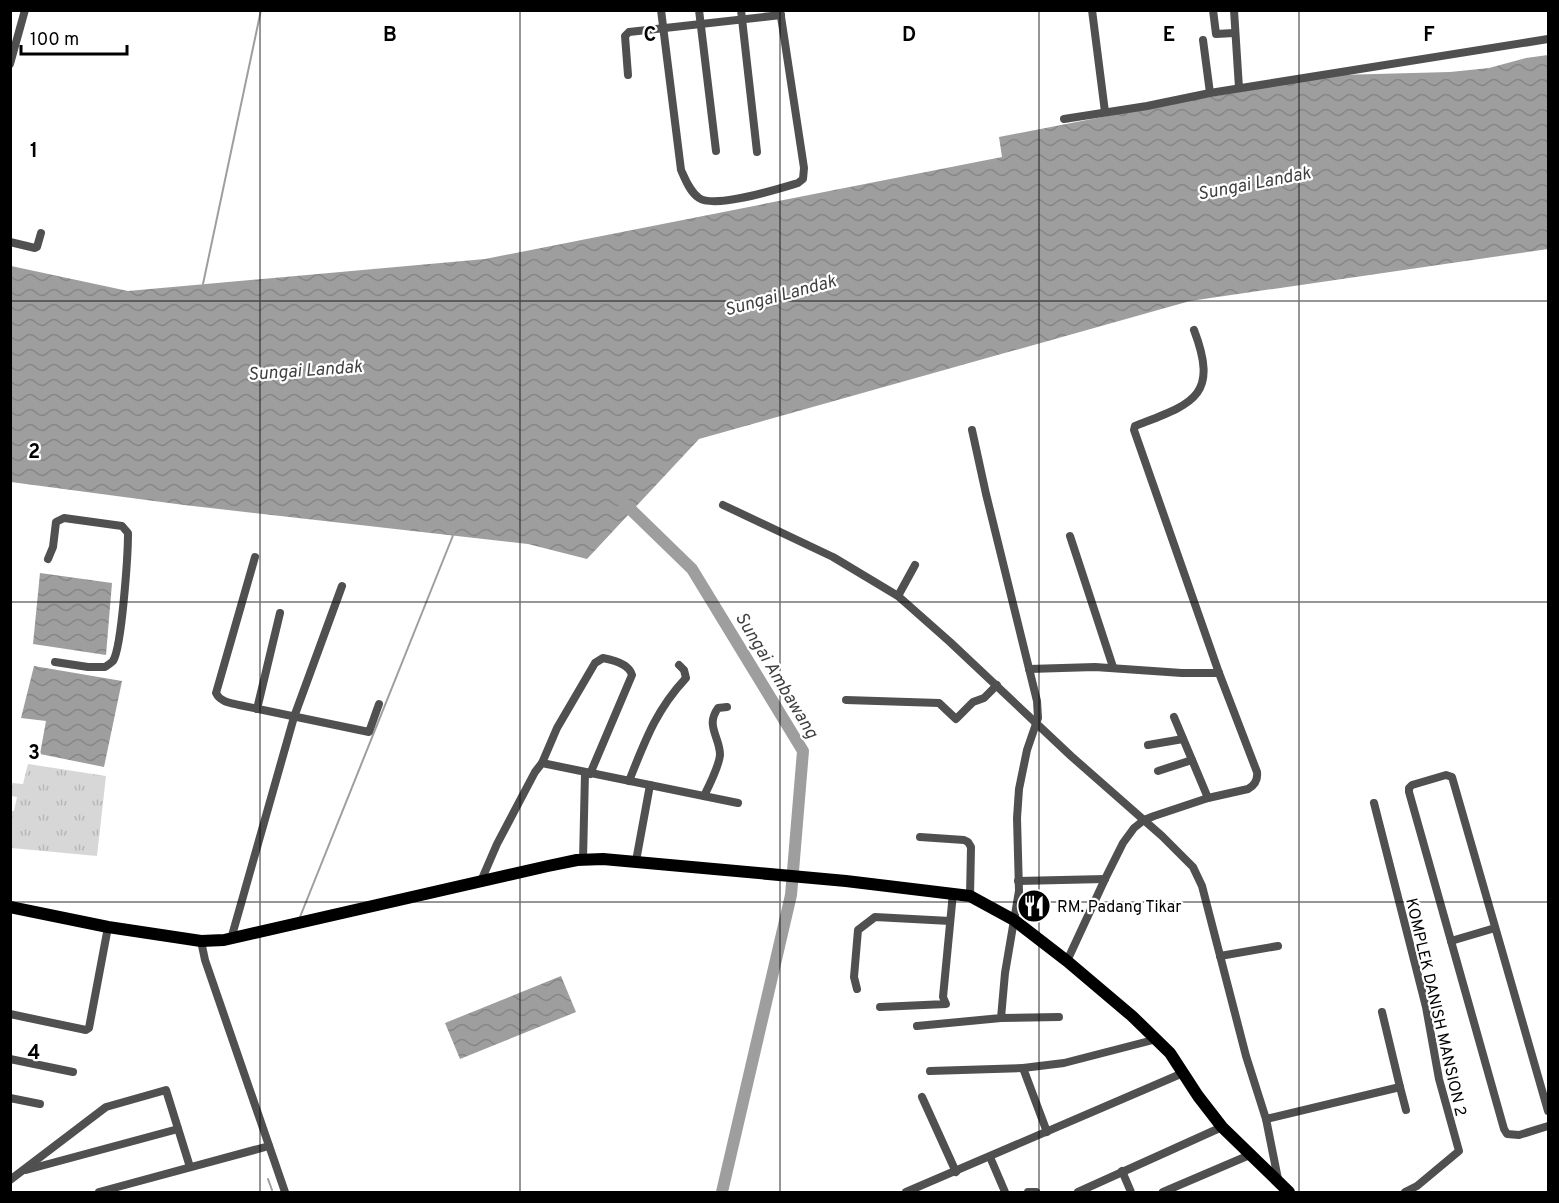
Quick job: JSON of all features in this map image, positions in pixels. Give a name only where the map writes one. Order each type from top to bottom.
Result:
[{"type":"main road","points":[[10,908],[108,927],[201,940],[231,939],[481,881],[583,860],[636,861],[953,892],[970,896],[1014,920],[1067,961],[1157,1039],[1170,1053],[1198,1096],[1222,1127],[1289,1192]]},
{"type":"street","points":[[10,64],[26,10]]},
{"type":"street","points":[[628,75],[626,34],[663,28],[742,20],[781,13],[804,168],[803,179],[798,183],[751,196],[715,201],[707,201],[699,197],[690,187],[681,170],[663,28],[661,10]]},
{"type":"street","points":[[699,10],[716,151]]},
{"type":"street","points":[[741,10],[757,152]]},
{"type":"street","points":[[1092,10],[1105,112]]},
{"type":"street","points":[[1213,10],[1216,34],[1234,33]]},
{"type":"street","points":[[1234,10],[1239,88]]},
{"type":"street","points":[[1064,119],[1239,88],[1548,39]]},
{"type":"street","points":[[1203,40],[1210,93]]},
{"type":"street","points":[[10,242],[36,248],[41,233]]},
{"type":"street","points":[[1067,961],[1105,879],[1128,836],[1144,820],[1208,798],[1248,789],[1258,777],[1134,430],[1135,426],[1170,412],[1197,394],[1203,384],[1204,368],[1194,330]]},
{"type":"street","points":[[972,430],[1038,710],[1019,789],[1018,901],[1005,973],[1001,1018]]},
{"type":"street","points":[[723,505],[833,557],[898,596],[1179,852],[1199,876],[1246,1056],[1266,1119],[1278,1180]]},
{"type":"street","points":[[48,559],[53,547],[56,522],[64,518],[122,526],[128,533],[119,636],[113,660],[105,667],[55,662]]},
{"type":"street","points":[[1070,536],[1113,668]]},
{"type":"street","points":[[255,557],[216,693],[220,699],[369,732],[379,704]]},
{"type":"street","points":[[898,596],[915,565]]},
{"type":"street","points":[[231,939],[294,717],[342,586]]},
{"type":"street","points":[[257,709],[280,613]]},
{"type":"street","points":[[481,881],[497,844],[542,763],[558,728],[595,663],[603,658],[615,660],[629,668],[632,675],[588,773],[583,860]]},
{"type":"street","points":[[629,781],[657,716],[665,702],[686,678],[684,670],[679,665]]},
{"type":"street","points":[[1029,669],[1075,667],[1182,674],[1219,673]]},
{"type":"street","points":[[846,700],[939,703],[956,719],[973,702],[984,698],[997,686]]},
{"type":"street","points":[[704,796],[720,755],[713,732],[712,719],[718,708],[727,707]]},
{"type":"street","points":[[1174,717],[1208,798]]},
{"type":"street","points":[[1148,746],[1183,740]]},
{"type":"street","points":[[1158,771],[1192,760]]},
{"type":"street","points":[[542,763],[738,803]]},
{"type":"street","points":[[1548,1111],[1452,777],[1446,775],[1412,785],[1408,792],[1504,1129],[1507,1134],[1519,1135],[1548,1126]]},
{"type":"street","points":[[636,861],[650,785]]},
{"type":"street","name":"KOMPLEK DANISH MANSION 2","points":[[1374,803],[1426,1007],[1440,1079],[1459,1151],[1417,1186],[1405,1192]]},
{"type":"street","points":[[920,837],[968,842],[970,847],[970,896]]},
{"type":"street","points":[[1018,881],[1105,879]]},
{"type":"street","points":[[880,1007],[946,1004],[943,997],[953,892]]},
{"type":"street","points":[[857,989],[854,977],[858,930],[875,917],[950,921]]},
{"type":"street","points":[[10,1014],[86,1030],[108,927]]},
{"type":"street","points":[[1451,941],[1495,928]]},
{"type":"street","points":[[201,940],[205,960],[285,1192]]},
{"type":"street","points":[[1220,956],[1278,946]]},
{"type":"street","points":[[1382,1012],[1406,1110]]},
{"type":"street","points":[[917,1026],[1001,1018],[1059,1017]]},
{"type":"street","points":[[930,1071],[1023,1068],[1064,1063],[1157,1039]]},
{"type":"street","points":[[10,1059],[73,1072]]},
{"type":"street","points":[[1023,1068],[1047,1132]]},
{"type":"street","points":[[906,1192],[1183,1073]]},
{"type":"street","points":[[1266,1119],[1400,1087]]},
{"type":"street","points":[[10,1180],[106,1107],[166,1090],[190,1167]]},
{"type":"street","points":[[922,1097],[956,1172]]},
{"type":"street","points":[[10,1098],[40,1104]]},
{"type":"street","points":[[1078,1192],[1222,1127]]},
{"type":"street","points":[[22,1171],[178,1129]]},
{"type":"street","points":[[99,1192],[268,1146]]},
{"type":"street","points":[[1163,1192],[1252,1154]]},
{"type":"street","points":[[990,1157],[1005,1192]]},
{"type":"street","points":[[1122,1171],[1131,1192]]},
{"type":"street","points":[[1028,1192],[1036,1192]]},
{"type":"green space","points":[[28,764],[106,776],[97,856],[11,848],[11,811],[14,811],[17,797],[11,796],[12,783],[23,784]]},
{"type":"water","name":"Sungai Landak","points":[[1548,55],[1548,249],[1190,301],[699,439],[587,559],[528,544],[184,505],[11,482],[11,266],[128,291],[485,259],[1002,157],[999,137],[1169,104],[1338,75],[1450,72],[1489,68],[1526,58]]},
{"type":"water","points":[[40,573],[112,583],[106,655],[33,644]]},
{"type":"water","points":[[34,666],[122,681],[104,767],[40,754],[46,721],[21,718]]},
{"type":"water","points":[[561,976],[576,1012],[460,1059],[445,1023]]},
{"type":"waterway","points":[[203,284],[261,10]]},
{"type":"waterway","name":"Sungai Ambawang","points":[[622,501],[692,569],[803,751],[791,895],[722,1192]]},
{"type":"waterway","points":[[300,917],[454,533]]},
{"type":"waterway","points":[[268,1179],[272,1190]]},
{"type":"place","name":"RM. Padang Tikar","points":[[1034,906]]}]
